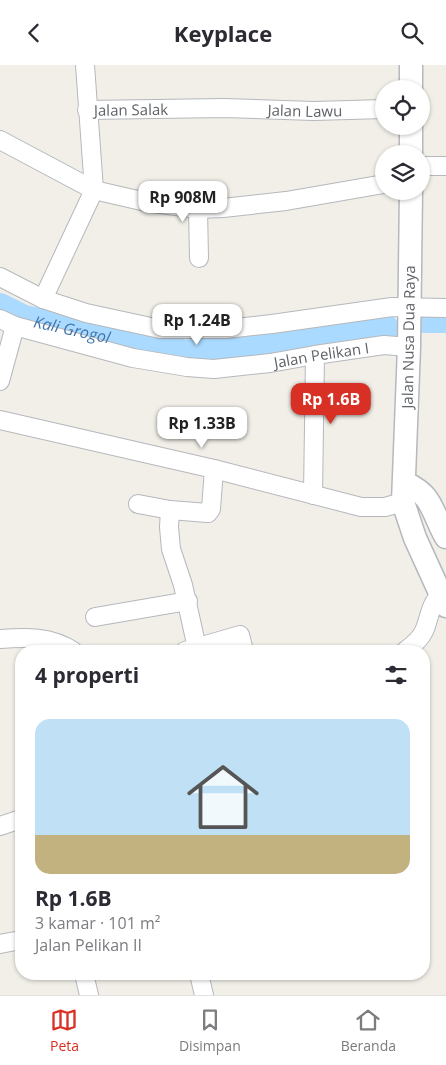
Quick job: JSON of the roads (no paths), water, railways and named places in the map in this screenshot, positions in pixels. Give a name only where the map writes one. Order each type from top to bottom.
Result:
[{"type":"street","points":[[85,65],[87,110]]},
{"type":"street","points":[[411,65],[411,80]]},
{"type":"street","name":"Jalan Salak","points":[[94,191],[87,110],[224,108]]},
{"type":"street","name":"Jalan Lawu","points":[[224,108],[314,111],[375,109]]},
{"type":"street","points":[[0,140],[94,191],[146,202],[198,209],[223,209],[277,203],[375,186]]},
{"type":"street","points":[[430,166],[446,166]]},
{"type":"street","points":[[43,299],[94,191]]},
{"type":"street","name":"Jalan Nusa Dua Raya","points":[[410,200],[409,347],[404,492],[415,538],[444,597]]},
{"type":"street","points":[[198,209],[199,258]]},
{"type":"street","points":[[0,277],[43,299],[86,313],[160,329],[188,330],[272,324],[392,307],[446,309]]},
{"type":"street","points":[[0,381],[8,323]]},
{"type":"street","name":"Jalan Pelikan I","points":[[8,323],[133,358],[187,367],[214,369],[240,367],[384,345],[409,347]]},
{"type":"street","points":[[313,495],[315,355]]},
{"type":"street","points":[[0,420],[214,469],[362,507],[384,507],[404,492],[420,492],[428,500],[437,522],[446,537]]},
{"type":"street","points":[[138,504],[170,510],[209,512],[214,469]]},
{"type":"street","points":[[170,510],[170,549],[188,601],[191,645]]},
{"type":"street","points":[[412,645],[420,639],[424,631],[432,605],[444,597]]},
{"type":"street","points":[[95,617],[188,601]]},
{"type":"street","points":[[0,639],[39,638],[60,645]]},
{"type":"street","points":[[225,645],[242,643]]},
{"type":"street","points":[[0,826],[15,821]]},
{"type":"street","points":[[0,944],[15,941]]},
{"type":"street","points":[[85,980],[89,995]]},
{"type":"street","points":[[200,980],[204,995]]},
{"type":"waterway","name":"Kali Grogol","points":[[0,307],[24,319],[185,354],[385,328]]},
{"type":"waterway","name":"Kali Grogol","points":[[425,319],[446,319]]}]
